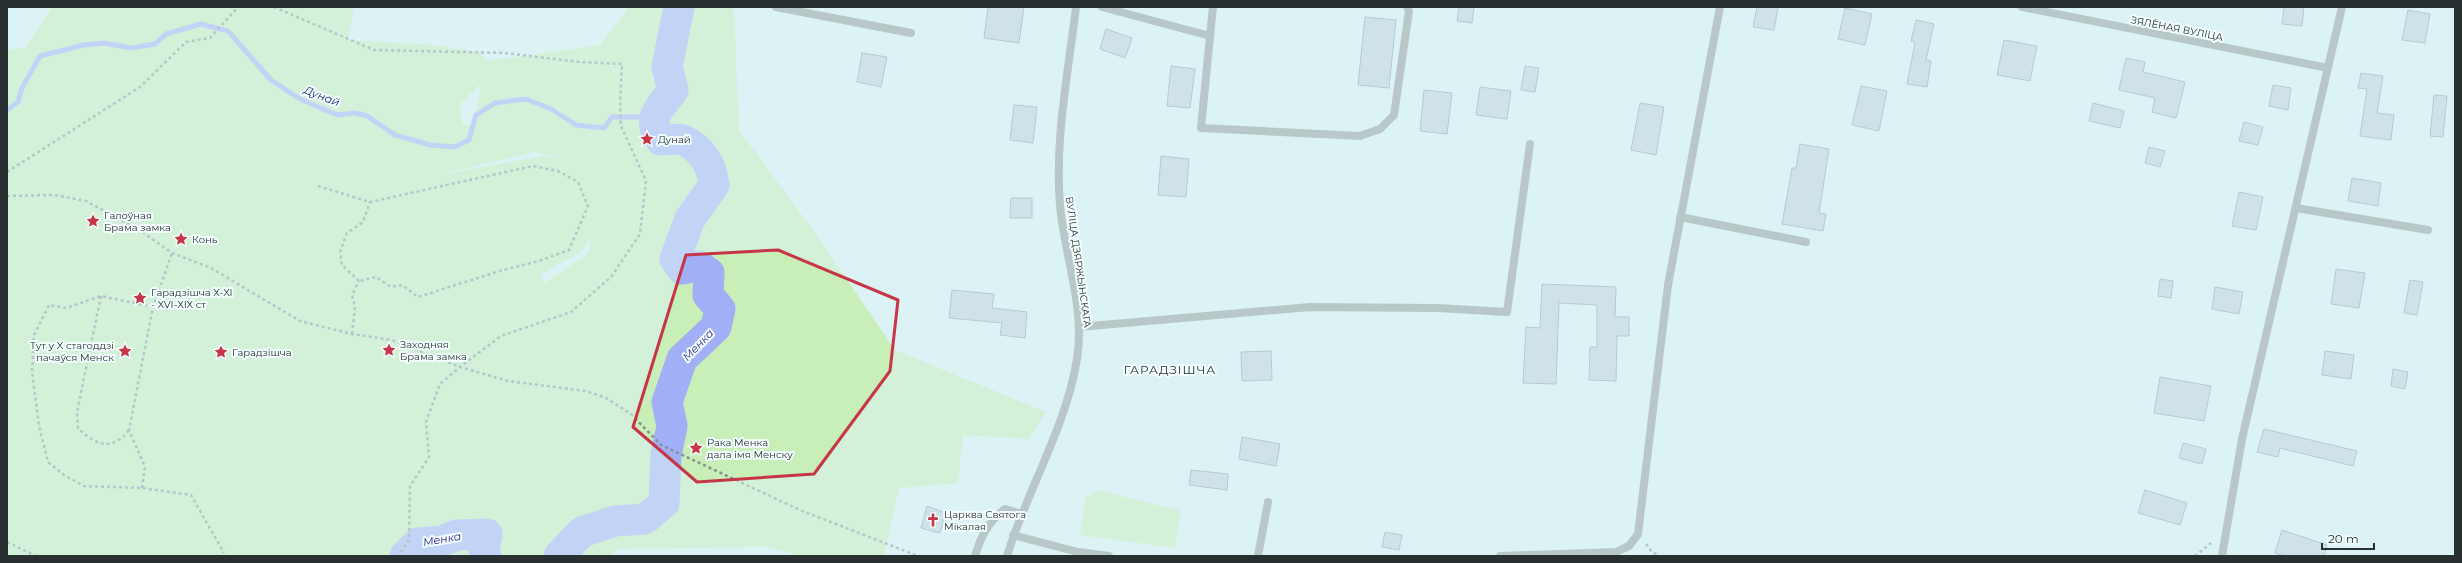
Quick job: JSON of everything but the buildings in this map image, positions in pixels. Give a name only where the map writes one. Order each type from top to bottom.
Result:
[{"type":"street","points":[[776,7],[911,33]]},
{"type":"street","name":"ВУЛІЦА ДЗЯРЖЫНСКАГА","points":[[1007,556],[1067,396],[1077,359],[1079,327],[1062,215],[1059,173],[1062,123],[1076,7]]},
{"type":"street","points":[[1102,7],[1210,36]]},
{"type":"street","points":[[1213,7],[1201,128],[1360,136],[1380,129],[1394,115],[1409,11],[1407,7]]},
{"type":"street","points":[[1500,556],[1616,552],[1629,546],[1638,534],[1668,286],[1720,7]]},
{"type":"street","name":"ЗЯЛЁНАЯ ВУЛІЦА","points":[[2022,7],[2328,68]]},
{"type":"street","points":[[2222,556],[2242,439],[2342,7]]},
{"type":"street","points":[[1079,327],[1310,307],[1438,308],[1507,312],[1530,144]]},
{"type":"street","points":[[2296,208],[2428,230]]},
{"type":"street","points":[[1680,217],[1806,242]]},
{"type":"street","points":[[1258,556],[1268,502]]},
{"type":"street","points":[[975,556],[982,534],[995,517],[1005,510],[1022,514]]},
{"type":"street","points":[[1014,535],[1078,552],[1109,556]]},
{"type":"path","points":[[7,172],[140,87],[186,42],[210,38],[238,7]]},
{"type":"path","points":[[274,7],[374,50],[505,53],[579,62],[622,64],[620,102],[621,126],[646,181],[640,234],[611,277],[571,312],[501,336],[440,384],[426,422],[429,457],[410,486],[409,540],[398,556]]},
{"type":"path","points":[[318,186],[370,202],[533,166],[558,171],[578,182],[588,206],[569,250],[539,261],[503,270],[418,297],[402,285],[391,287],[376,277],[359,281]]},
{"type":"path","points":[[7,196],[54,195],[86,201],[138,229],[172,253],[211,268],[300,321],[352,334],[392,340],[460,367],[508,381],[586,391],[606,398],[632,414],[661,445],[800,510],[918,556]]},
{"type":"path","points":[[359,281],[342,265],[340,252],[347,233],[363,222],[370,202]]},
{"type":"path","points":[[100,296],[77,412],[78,428],[91,441],[105,444],[122,438],[129,430],[153,308],[172,253]]},
{"type":"path","points":[[352,334],[355,307],[352,295],[359,281]]},
{"type":"path","points":[[153,308],[100,296],[66,308],[48,305],[34,335],[32,371],[39,426],[48,462],[64,475],[84,486],[142,488],[191,495],[224,553]]},
{"type":"path","points":[[129,430],[145,467],[142,488]]},
{"type":"path","points":[[1638,534],[1652,552],[1660,556]]},
{"type":"path","points":[[7,542],[36,556]]},
{"type":"highlighted area","points":[[778,250],[898,300],[890,371],[814,474],[697,482],[633,427],[686,255]]},
{"type":"green space","points":[[52,7],[354,7],[348,40],[434,45],[480,52],[486,61],[600,45],[629,7],[734,7],[739,130],[813,230],[895,350],[1046,412],[1029,439],[963,435],[958,483],[899,488],[884,556],[803,556],[765,547],[617,549],[612,556],[7,556],[7,50],[25,48]],"holes":[[[481,84],[474,126],[463,125],[460,104]],[[536,152],[559,158],[542,156],[427,177]],[[591,236],[589,253],[544,283],[541,274],[580,253]]]},
{"type":"green space","points":[[1098,490],[1181,511],[1175,548],[1080,535],[1086,497]]},
{"type":"waterway","name":"Менка","points":[[559,556],[582,532],[615,521],[645,519],[664,503],[666,455],[672,426],[667,402],[682,359],[716,327],[720,309],[708,295],[709,273],[699,266],[682,269],[675,259],[690,219],[714,185],[711,171],[705,158],[690,143],[681,139],[661,140],[655,125],[656,114],[673,90],[667,67],[679,7]]},
{"type":"waterway","name":"Дунай","points":[[7,110],[18,102],[22,88],[40,56],[84,45],[104,43],[131,48],[155,44],[166,34],[201,24],[228,31],[271,80],[300,99],[337,115],[355,113],[367,116],[395,135],[430,145],[455,147],[469,140],[476,115],[495,103],[526,99],[551,109],[576,125],[604,128],[612,117],[654,117]]},
{"type":"waterway","name":"Менка","points":[[405,556],[418,543],[442,541],[457,535],[487,534],[484,551],[486,556]]},
{"type":"place","name":"Дунай","points":[[647,139]]},
{"type":"place","name":"Галоўная Брама замка","points":[[93,221]]},
{"type":"place","name":"Конь","points":[[181,239]]},
{"type":"place","name":"Гарадзішча X-XI - XVI-XIX ст","points":[[140,298]]},
{"type":"place","name":"Заходняя Брама замка","points":[[389,350]]},
{"type":"place","name":"Тут у X стагоддзі пачаўся Менск","points":[[125,351]]},
{"type":"place","name":"Гарадзішча","points":[[221,352]]},
{"type":"place","name":"Рака Менка дала імя Менску","points":[[696,448]]},
{"type":"place","name":"Царква Святога Мікалая","points":[[933,520]]},
{"type":"district","name":"ГАРАДЗІШЧА","points":[[1170,370]]}]
